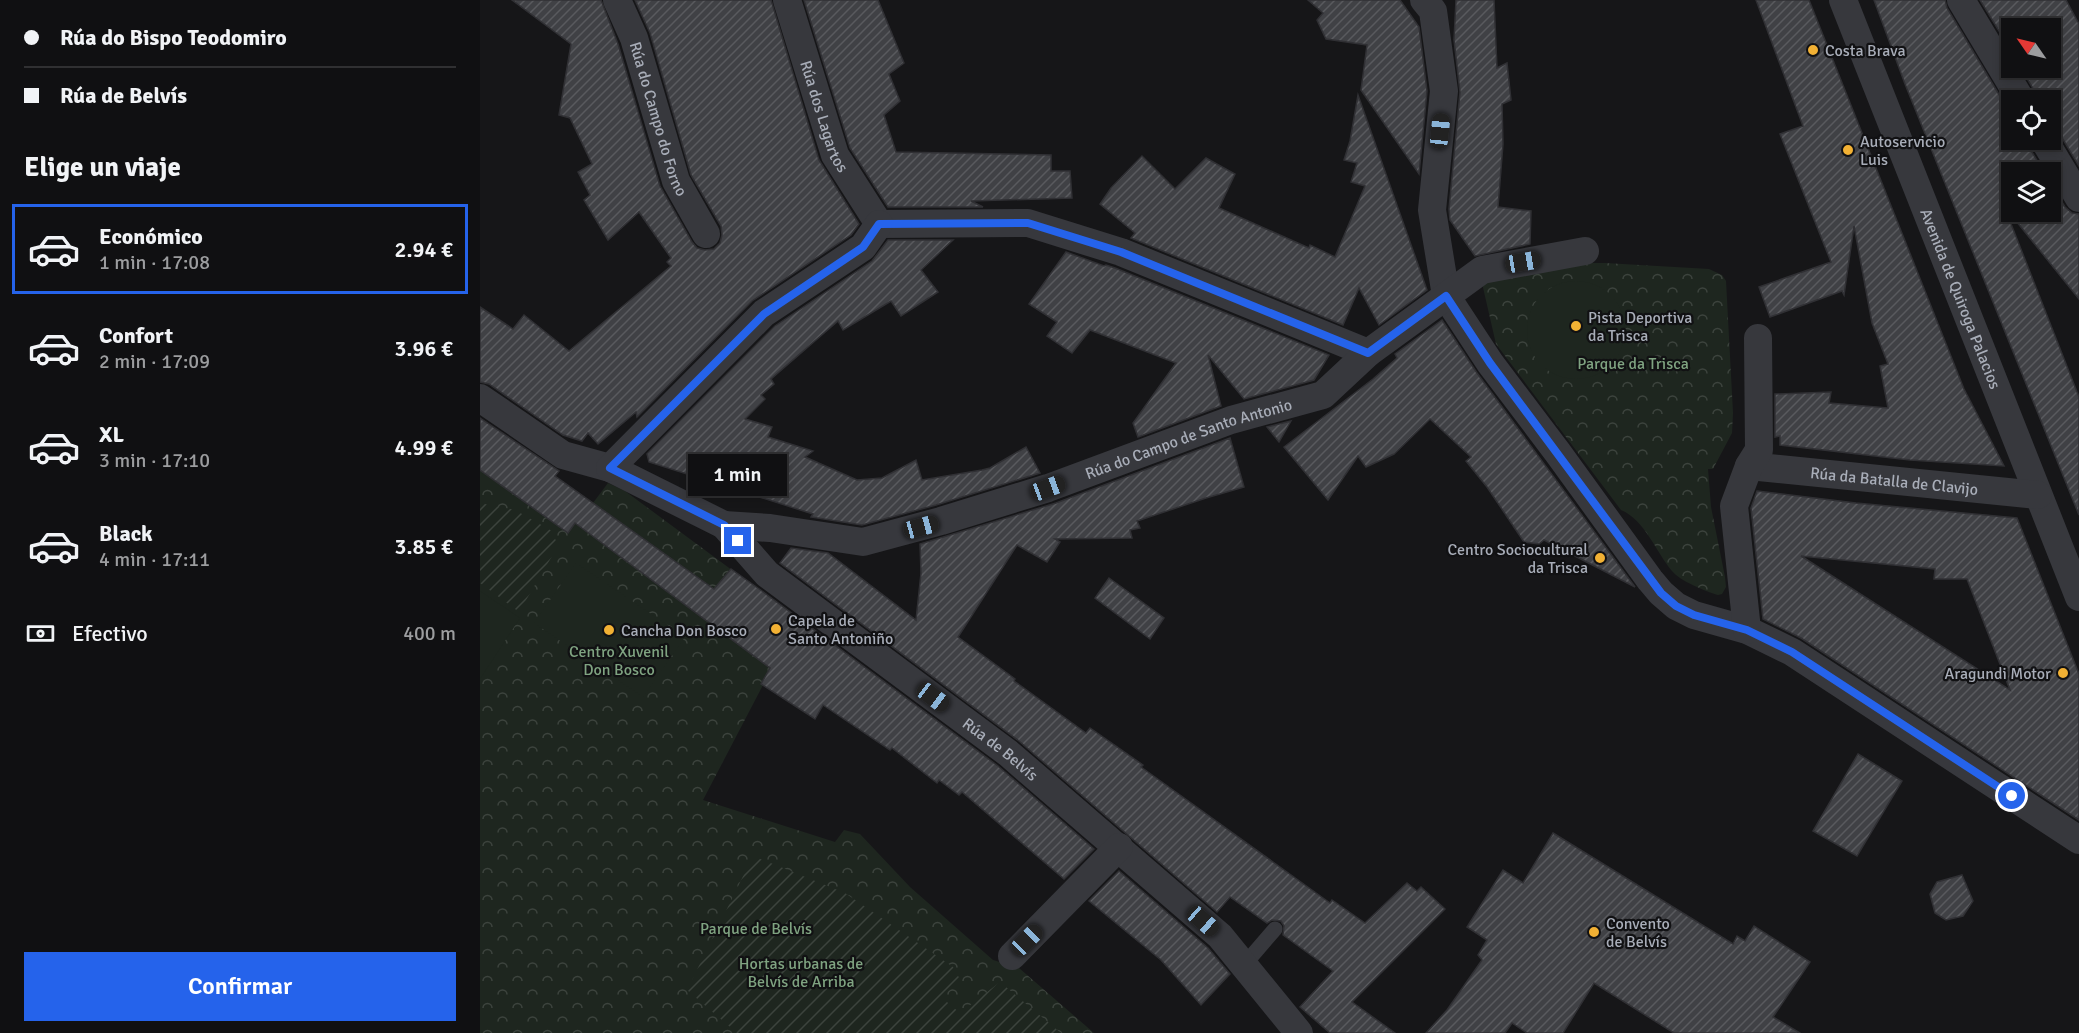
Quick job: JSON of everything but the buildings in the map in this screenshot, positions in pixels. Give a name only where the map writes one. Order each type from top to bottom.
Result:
[{"type":"street","name":"Rúa do Campo do Forno","points":[[617,0],[634,38],[676,181],[706,234]]},
{"type":"street","name":"Rúa dos Lagartos","points":[[787,0],[836,155],[879,224]]},
{"type":"street","points":[[1424,0],[1433,11],[1444,91],[1432,210],[1446,296],[1490,363],[1661,593],[1676,606],[1694,615],[1747,630],[1792,652],[2079,840]]},
{"type":"street","name":"Avenida de Quiroga Palacios","points":[[1843,0],[2079,597]]},
{"type":"street","points":[[1961,0],[2015,90]]},
{"type":"street","points":[[2050,150],[2079,198]]},
{"type":"street","points":[[610,468],[764,314],[863,247],[879,224],[1028,223],[1121,252],[1368,353]]},
{"type":"street","name":"Rúa do Campo de Santo Antonio","points":[[724,525],[770,528],[863,542],[1048,488],[1231,420],[1323,395],[1368,353],[1482,270],[1585,251]]},
{"type":"street","points":[[1747,630],[1734,506],[1749,466],[1759,450],[1758,338]]},
{"type":"street","name":"Rúa de Belvís","points":[[480,398],[562,455],[610,468],[724,525],[767,574],[1008,753],[1220,936],[1299,1033]]},
{"type":"street","name":"Rúa da Batalla de Clavijo","points":[[1749,466],[2038,495]]},
{"type":"street","points":[[1012,956],[1119,848]]},
{"type":"lane","points":[[1244,965],[1275,929]]},
{"type":"green space","name":"Parque da Trisca","points":[[1580,263],[1709,269],[1722,275],[1726,281],[1732,433],[1713,469],[1708,469],[1711,507],[1725,577],[1726,587],[1722,594],[1706,591],[1672,571],[1637,521],[1621,510],[1496,344],[1482,283]]},
{"type":"green space","name":"Pista Deportiva da Trisca","points":[[1576,281],[1595,285],[1611,295],[1621,311],[1625,330],[1621,349],[1611,365],[1595,375],[1576,379],[1557,375],[1541,365],[1531,349],[1527,330],[1531,311],[1541,295],[1557,285]]},
{"type":"green space","points":[[480,423],[593,503],[608,483],[625,491],[775,602],[778,655],[761,683],[763,685],[703,800],[835,842],[844,830],[860,834],[910,887],[993,960],[1019,968],[1094,1033],[480,1033]]},
{"type":"green space","points":[[480,503],[515,510],[552,531],[558,546],[519,612],[480,583]]},
{"type":"green space","name":"Cancha Don Bosco","points":[[576,563],[685,637],[643,697],[534,623]]},
{"type":"green space","points":[[480,591],[520,618],[480,679]]},
{"type":"green space","name":"Hortas urbanas de Belvís de Arriba","points":[[753,856],[845,893],[953,967],[961,981],[941,997],[960,1013],[1000,982],[1061,1033],[737,1033],[687,990]]},
{"type":"place","name":"Costa Brava","points":[[1813,50]]},
{"type":"place","name":"Autoservicio Luis","points":[[1848,150]]},
{"type":"place","name":"Pista Deportiva da Trisca","points":[[1576,326]]},
{"type":"place","name":"Centro Sociocultural da Trisca","points":[[1600,558]]},
{"type":"place","name":"Capela de Santo Antoniño","points":[[776,629]]},
{"type":"place","name":"Cancha Don Bosco","points":[[609,630]]},
{"type":"place","name":"Aragundi Motor","points":[[2063,673]]},
{"type":"place","name":"Convento de Belvís","points":[[1594,932]]},
{"type":"route","points":[[738,541],[724,525],[610,468],[764,314],[863,247],[879,224],[1028,223],[1121,252],[1368,353],[1446,296],[1490,363],[1661,593],[1676,606],[1694,615],[1747,630],[1792,652],[2012,796]]},
{"type":"park label","name":"Centro Xuvenil Don Bosco","points":[[619,660]]},
{"type":"park label","name":"Parque de Belvís","points":[[756,928]]}]
